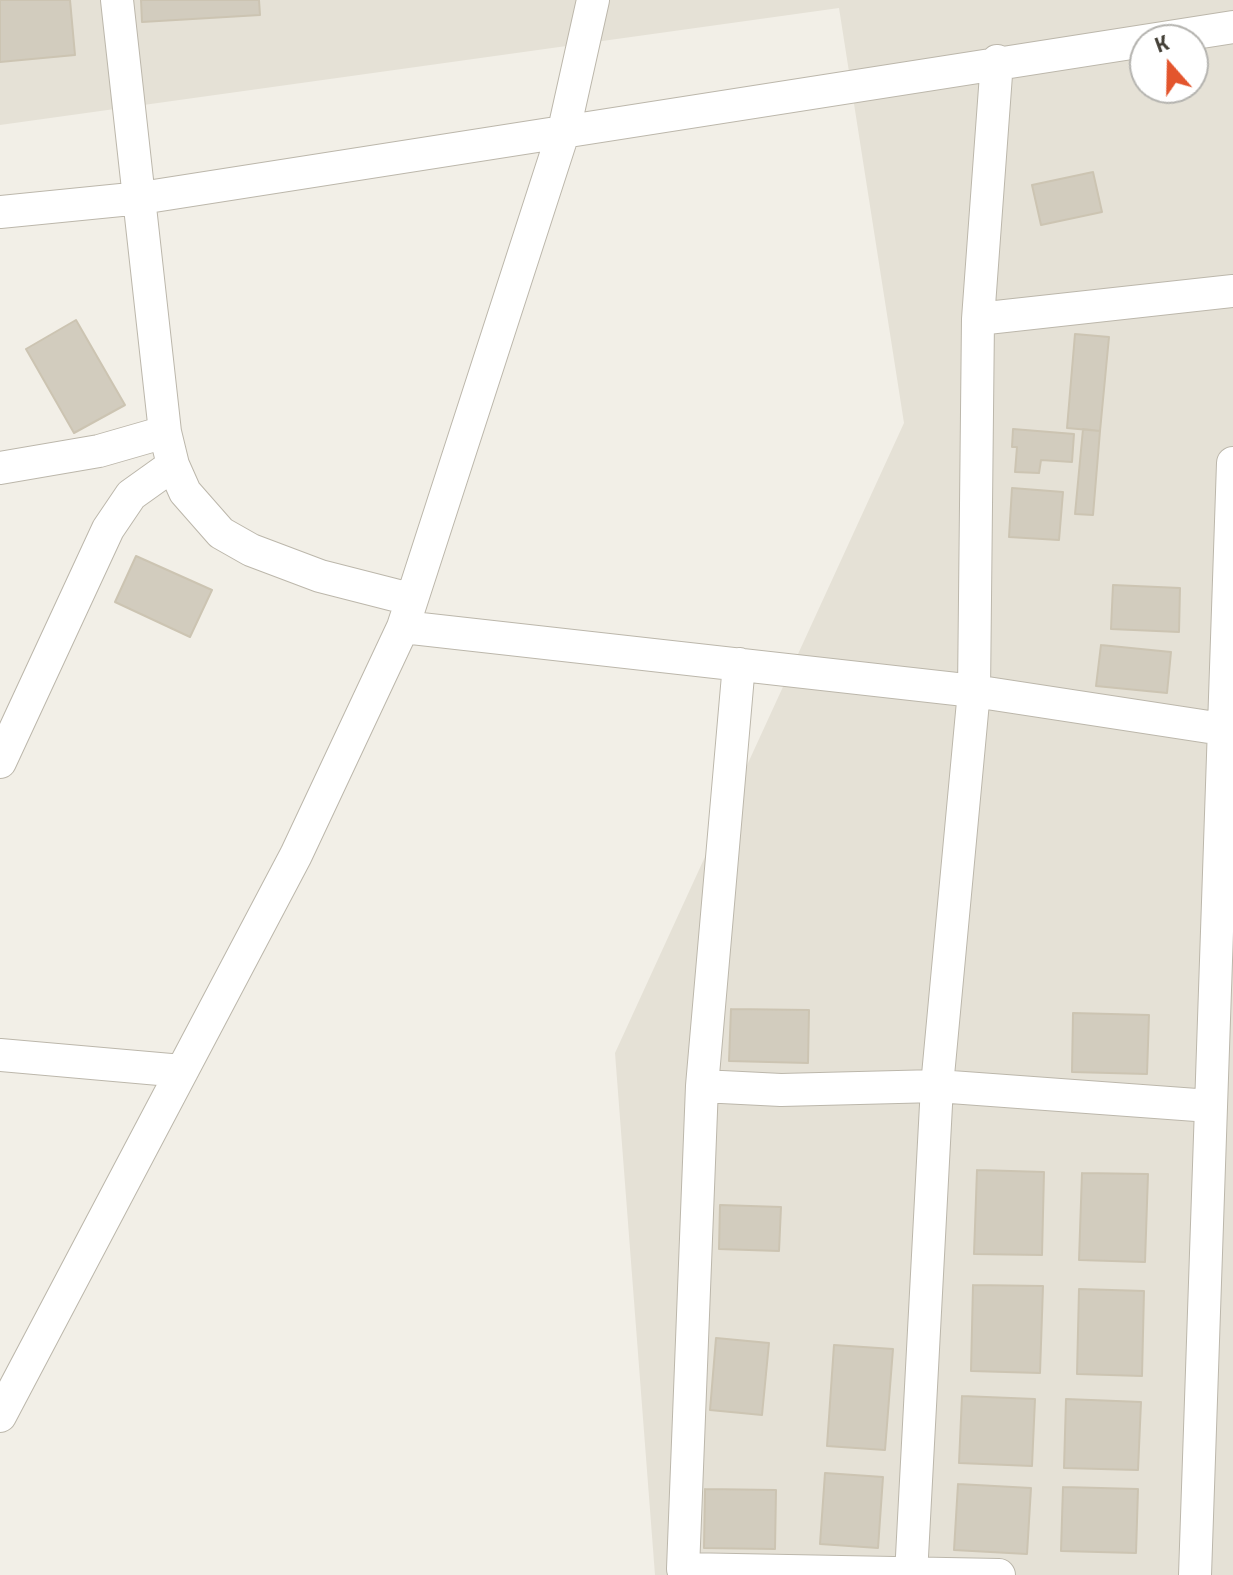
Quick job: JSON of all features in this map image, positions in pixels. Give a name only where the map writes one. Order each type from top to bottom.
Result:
[{"type":"street","points":[[117,0],[165,432],[173,465],[201,514],[221,533],[251,550],[406,613],[739,664],[974,691],[1222,729]]},
{"type":"street","points":[[0,1416],[296,855],[406,613],[564,130],[593,0]]},
{"type":"street","points":[[0,212],[141,198],[997,61],[1233,27]]},
{"type":"street","points":[[911,1574],[937,1086],[974,691],[978,319],[997,61]]},
{"type":"street","points":[[978,319],[1233,291]]},
{"type":"street","points":[[0,468],[99,451],[165,432]]},
{"type":"street","points":[[1195,1575],[1220,1233],[1210,1106],[1226,831],[1222,729],[1233,463]]},
{"type":"street","points":[[0,762],[113,520],[143,483],[173,465]]},
{"type":"street","points":[[739,664],[702,1086],[683,1569],[999,1575]]},
{"type":"street","points":[[0,1055],[182,1071]]},
{"type":"street","points":[[702,1086],[781,1090],[937,1086],[1210,1106]]},
{"type":"shaded area","points":[[0,0],[1233,0],[1233,1575],[655,1575],[615,1053],[904,423],[839,8],[0,125]]},
{"type":"building","points":[[0,0],[70,0],[75,55],[0,62]]},
{"type":"building","points":[[141,0],[259,0],[260,15],[142,22]]},
{"type":"building","points":[[1093,172],[1102,212],[1041,225],[1032,185]]},
{"type":"building","points":[[76,320],[125,405],[74,433],[26,349]]},
{"type":"building","points":[[1075,334],[1109,337],[1100,431],[1067,428]]},
{"type":"building","points":[[1013,429],[1074,434],[1072,462],[1041,460],[1039,473],[1015,472],[1017,447],[1012,447]]},
{"type":"building","points":[[1083,429],[1100,431],[1093,515],[1075,514]]},
{"type":"building","points":[[1012,488],[1063,492],[1059,540],[1009,537]]},
{"type":"building","points":[[136,556],[212,590],[190,637],[115,602]]},
{"type":"building","points":[[1113,585],[1180,588],[1179,632],[1111,629]]},
{"type":"building","points":[[1101,645],[1171,652],[1167,693],[1096,686]]},
{"type":"building","points":[[731,1009],[809,1010],[808,1063],[729,1061]]},
{"type":"building","points":[[1073,1013],[1149,1015],[1147,1074],[1072,1072]]},
{"type":"building","points":[[977,1170],[1044,1172],[1042,1255],[974,1254]]},
{"type":"building","points":[[1082,1173],[1148,1174],[1145,1262],[1079,1260]]},
{"type":"building","points":[[720,1205],[781,1207],[779,1251],[719,1249]]},
{"type":"building","points":[[973,1285],[1043,1286],[1040,1373],[971,1371]]},
{"type":"building","points":[[1079,1289],[1144,1291],[1142,1376],[1077,1374]]},
{"type":"building","points":[[716,1338],[769,1343],[762,1415],[710,1410]]},
{"type":"building","points":[[834,1345],[893,1349],[885,1450],[827,1446]]},
{"type":"building","points":[[962,1396],[1035,1399],[1032,1466],[959,1463]]},
{"type":"building","points":[[1066,1399],[1141,1402],[1138,1470],[1064,1468]]},
{"type":"building","points":[[825,1473],[883,1477],[878,1548],[820,1544]]},
{"type":"building","points":[[958,1484],[1031,1488],[1027,1554],[954,1550]]},
{"type":"building","points":[[1063,1487],[1138,1489],[1136,1553],[1061,1551]]},
{"type":"building","points":[[705,1489],[776,1490],[775,1549],[704,1548]]}]
